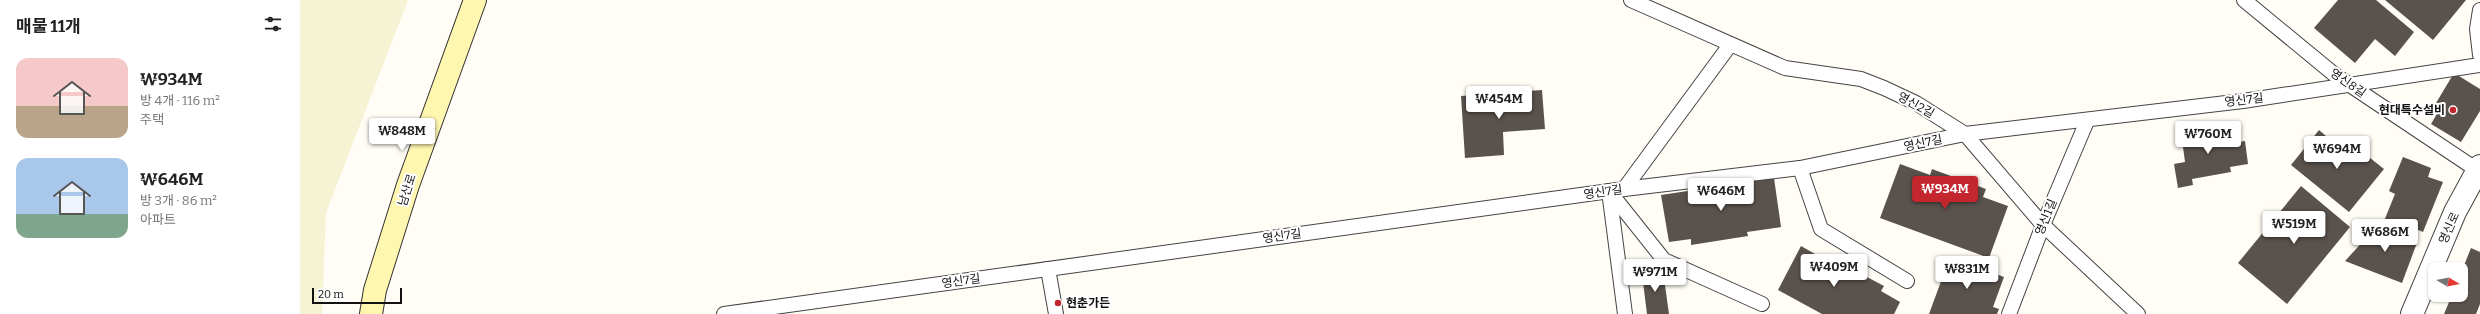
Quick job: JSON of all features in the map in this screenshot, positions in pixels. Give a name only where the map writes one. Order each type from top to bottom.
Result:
[{"type":"main road","name":"남산로","points":[[372,314],[375,290],[408,185],[475,0]]},
{"type":"street","name":"영신로","points":[[2412,314],[2455,212],[2479,169]]},
{"type":"lane","name":"영신2길","points":[[1631,0],[1785,68],[1861,79],[1916,103],[1965,134],[2043,225],[2138,314]]},
{"type":"lane","name":"영신8길","points":[[2244,0],[2335,75],[2479,169]]},
{"type":"lane","points":[[2480,10],[2477,29],[2480,55]]},
{"type":"lane","points":[[1624,189],[1730,45]]},
{"type":"lane","name":"영신7길","points":[[724,314],[1609,191],[1800,168],[1965,134],[2087,121],[2119,114],[2243,101],[2352,85],[2430,71],[2480,65]]},
{"type":"lane","name":"영신1길","points":[[2009,314],[2043,225],[2087,121]]},
{"type":"lane","points":[[1800,168],[1821,229],[1907,281]]},
{"type":"lane","points":[[1609,191],[1646,240],[1664,260],[1762,304]]},
{"type":"lane","points":[[1609,191],[1625,314]]},
{"type":"lane","points":[[1048,269],[1056,314]]},
{"type":"shaded area","points":[[300,0],[408,0],[326,213],[322,314],[300,314]]},
{"type":"building","points":[[2338,0],[2376,0],[2414,32],[2395,56],[2375,39],[2355,63],[2314,28]]},
{"type":"building","points":[[2385,0],[2466,0],[2433,40]]},
{"type":"building","points":[[2454,73],[2480,89],[2480,111],[2461,142],[2431,124],[2438,112],[2433,108]]},
{"type":"building","points":[[1542,90],[1545,129],[1503,132],[1504,155],[1465,158],[1461,96]]},
{"type":"building","points":[[2225,125],[2228,144],[2245,141],[2248,164],[2230,167],[2231,172],[2192,179],[2193,185],[2178,188],[2174,164],[2185,162],[2181,132]]},
{"type":"building","points":[[2319,130],[2348,155],[2355,146],[2384,169],[2349,212],[2291,165]]},
{"type":"building","points":[[2403,157],[2431,168],[2428,177],[2443,182],[2423,232],[2416,229],[2414,233],[2384,221],[2395,194],[2389,191]]},
{"type":"building","points":[[1900,164],[1930,175],[1932,169],[1986,189],[1983,197],[2008,206],[1989,258],[1880,218]]},
{"type":"building","points":[[1774,178],[1781,227],[1747,232],[1748,236],[1691,245],[1691,239],[1669,242],[1661,195]]},
{"type":"building","points":[[2301,186],[2350,227],[2287,304],[2238,263]]},
{"type":"building","points":[[2378,225],[2418,240],[2402,283],[2345,261]]},
{"type":"building","points":[[1801,246],[1831,263],[1833,259],[1884,286],[1881,291],[1900,302],[1894,314],[1822,314],[1778,290]]},
{"type":"building","points":[[2471,248],[2480,252],[2480,304],[2476,314],[2444,314],[2449,302],[2468,302],[2468,262],[2465,262]]},
{"type":"building","points":[[1950,257],[2004,277],[1993,307],[1999,309],[1997,314],[1929,314]]},
{"type":"building","points":[[1663,271],[1669,314],[1647,314],[1642,274]]},
{"type":"place","name":"현대특수설비","points":[[2453,110]]},
{"type":"place","name":"현춘가든","points":[[1058,303]]}]
